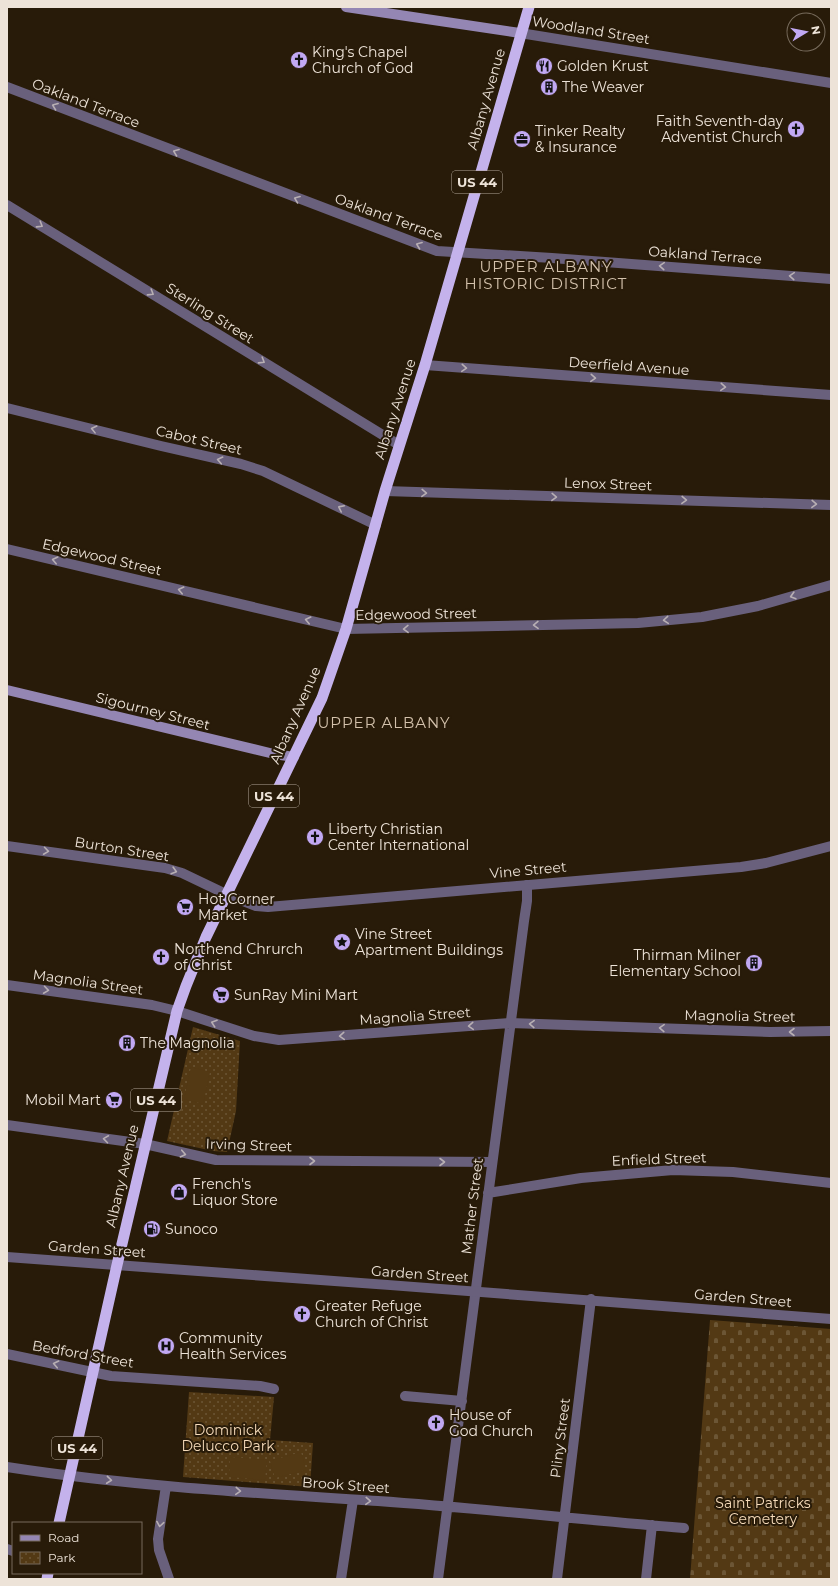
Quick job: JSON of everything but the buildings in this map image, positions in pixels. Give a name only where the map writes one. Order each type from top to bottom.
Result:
[{"type":"highway","name":"Albany Avenue","points":[[59,1522],[94,1373],[117,1265],[177,1011],[199,952],[228,895],[322,698],[346,629],[385,491],[425,366],[520,33],[529,7]]},
{"type":"main road","name":"Woodland Street","points":[[346,7],[520,33]]},
{"type":"main road","name":"Sigourney Street","points":[[7,690],[274,754],[294,756]]},
{"type":"street","name":"Woodland Street","points":[[520,33],[831,83]]},
{"type":"street","name":"Oakland Terrace","points":[[7,88],[439,252],[560,258],[831,279]]},
{"type":"street","name":"Sterling Street","points":[[7,205],[399,445]]},
{"type":"street","name":"Deerfield Avenue","points":[[425,366],[831,395]]},
{"type":"street","name":"Cabot Street","points":[[7,408],[241,464],[263,471],[376,524]]},
{"type":"street","name":"Lenox Street","points":[[385,491],[831,505]]},
{"type":"street","name":"Edgewood Street","points":[[7,549],[346,629],[638,623],[702,617],[758,606],[831,585]]},
{"type":"street","name":"Burton Street","points":[[7,846],[165,868],[189,876],[228,895]]},
{"type":"street","name":"Vine Street","points":[[228,895],[262,907],[746,867],[831,846]]},
{"type":"street","name":"Mather Street","points":[[438,1579],[526,901],[526,885]]},
{"type":"street","name":"Magnolia Street","points":[[7,985],[152,1005],[177,1011],[254,1036],[279,1040],[510,1023],[770,1032],[831,1031]]},
{"type":"street","name":"Irving Street","points":[[7,1125],[145,1144],[216,1160],[492,1162]]},
{"type":"street","name":"Enfield Street","points":[[488,1193],[581,1178],[673,1170],[733,1172],[831,1183]]},
{"type":"street","name":"Garden Street","points":[[7,1257],[475,1292],[591,1299],[831,1319]]},
{"type":"street","name":"Pliny Street","points":[[556,1579],[591,1299]]},
{"type":"street","name":"Bedford Street","points":[[7,1354],[94,1373],[120,1377],[260,1386],[274,1389]]},
{"type":"street","points":[[405,1396],[462,1401]]},
{"type":"street","name":"Brook Street","points":[[7,1467],[70,1477],[166,1486],[447,1507],[684,1528]]},
{"type":"street","points":[[166,1486],[158,1539],[159,1550],[169,1579]]},
{"type":"street","points":[[341,1579],[353,1500]]},
{"type":"street","points":[[646,1579],[652,1525]]},
{"type":"green space","points":[[193,1027],[240,1041],[236,1111],[227,1152],[213,1151],[167,1141]]},
{"type":"green space","points":[[191,1067],[210,1072],[203,1104],[184,1099]]},
{"type":"green space","name":"Saint Patricks Cemetery","points":[[710,1320],[831,1329],[831,1579],[690,1579]]},
{"type":"green space","name":"Dominick Delucco Park","points":[[189,1392],[274,1397],[270,1440],[313,1443],[310,1487],[183,1477]]},
{"type":"green space","points":[[301,1452],[306,1470],[275,1478],[270,1461]]},
{"type":"green space","points":[[230,1457],[267,1460],[265,1480],[229,1477]]},
{"type":"place","name":"King's Chapel Church of God","points":[[299,60]]},
{"type":"place","name":"Golden Krust","points":[[544,66]]},
{"type":"place","name":"The Weaver","points":[[549,87]]},
{"type":"place","name":"Faith Seventh-day Adventist Church","points":[[796,129]]},
{"type":"place","name":"Tinker Realty & Insurance","points":[[522,139]]},
{"type":"place","name":"Liberty Christian Center International","points":[[315,837]]},
{"type":"place","name":"Hot Corner Market","points":[[185,907]]},
{"type":"place","name":"Vine Street Apartment Buildings","points":[[342,942]]},
{"type":"place","name":"Northend Chrurch of Christ","points":[[161,957]]},
{"type":"place","name":"Thirman Milner Elementary School","points":[[754,963]]},
{"type":"place","name":"SunRay Mini Mart","points":[[221,995]]},
{"type":"place","name":"The Magnolia","points":[[127,1043]]},
{"type":"place","name":"Mobil Mart","points":[[114,1100]]},
{"type":"place","name":"French's Liquor Store","points":[[179,1192]]},
{"type":"place","name":"Sunoco","points":[[152,1229]]},
{"type":"place","name":"Greater Refuge Church of Christ","points":[[302,1314]]},
{"type":"place","name":"Community Health Services","points":[[166,1346]]},
{"type":"place","name":"House of God Church","points":[[436,1423]]},
{"type":"district","name":"UPPER ALBANY HISTORIC DISTRICT","points":[[546,274]]},
{"type":"district","name":"UPPER ALBANY","points":[[384,722]]}]
